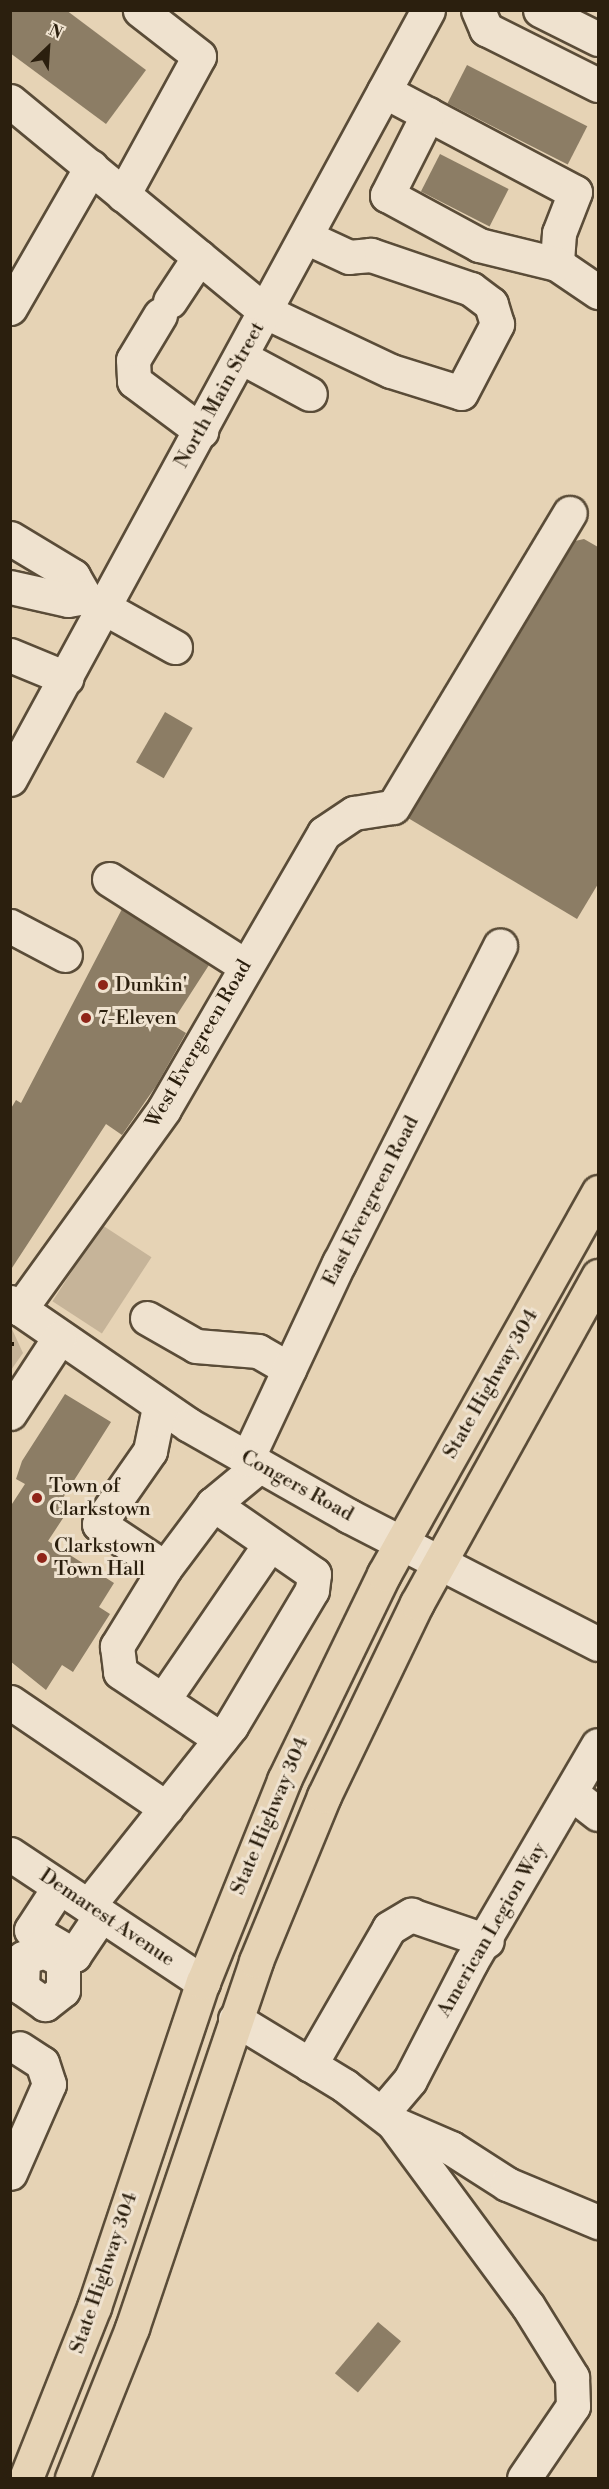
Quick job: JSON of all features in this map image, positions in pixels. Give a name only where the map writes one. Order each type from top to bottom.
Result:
[{"type":"main road","name":"State Highway 304","points":[[26,2478],[94,2307],[203,1982],[284,1780],[401,1542],[598,1192]]},
{"type":"main road","name":"State Highway 304","points":[[72,2478],[135,2318],[235,2019],[324,1796],[439,1562],[598,1276]]},
{"type":"street","name":"North Main Street","points":[[10,779],[66,678],[95,602],[201,431],[428,10]]},
{"type":"street","points":[[478,10],[486,29],[598,85]]},
{"type":"street","points":[[540,10],[598,39]]},
{"type":"street","points":[[123,195],[199,56],[160,16]]},
{"type":"street","points":[[384,91],[575,192],[559,233],[557,264]]},
{"type":"street","points":[[10,101],[266,312],[391,371],[461,393],[497,324],[491,304],[471,289],[371,255],[349,257],[306,237]]},
{"type":"street","points":[[428,114],[387,195],[479,245],[557,264],[598,292]]},
{"type":"street","points":[[10,308],[91,167]]},
{"type":"street","points":[[199,257],[133,360],[134,381],[201,431]]},
{"type":"street","points":[[241,357],[310,394]]},
{"type":"street","name":"West Evergreen Road","points":[[15,1306],[135,1153],[324,833],[354,813],[393,807],[570,513]]},
{"type":"street","points":[[10,538],[73,576],[95,602],[175,647]]},
{"type":"street","points":[[10,587],[68,600],[95,602]]},
{"type":"street","points":[[10,655],[66,678]]},
{"type":"street","points":[[109,879],[244,965]]},
{"type":"street","points":[[10,926],[65,955]]},
{"type":"street","name":"East Evergreen Road","points":[[253,1462],[289,1369],[500,946]]},
{"type":"street","name":"Congers Road","points":[[15,1306],[159,1407],[253,1462],[598,1644]]},
{"type":"street","points":[[147,1318],[196,1346],[258,1351],[289,1369]]},
{"type":"street","points":[[10,1413],[58,1338]]},
{"type":"street","points":[[159,1407],[150,1451],[99,1524],[165,1568]]},
{"type":"street","points":[[221,1739],[120,1672],[117,1646],[165,1568],[213,1504],[253,1462]]},
{"type":"street","points":[[10,2173],[50,2084],[42,2063],[15,2054],[45,2004],[22,1988],[23,1958],[55,1949],[94,1911],[166,1808],[221,1739],[312,1590],[314,1574],[213,1504]]},
{"type":"street","points":[[163,1700],[270,1544]]},
{"type":"street","points":[[10,1702],[166,1808]]},
{"type":"street","name":"American Legion Way","points":[[388,2118],[598,1745]]},
{"type":"street","points":[[571,1793],[598,1814]]},
{"type":"street","name":"Demarest Avenue","points":[[10,1854],[203,1982]]},
{"type":"street","points":[[55,1949],[31,1930],[59,1887]]},
{"type":"street","points":[[310,2064],[388,1928],[411,1915],[487,1941]]},
{"type":"street","points":[[235,2019],[310,2064],[388,2118],[451,2148],[507,2184],[598,2222]]},
{"type":"street","points":[[388,2118],[450,2201],[572,2376],[573,2406],[524,2478]]},
{"type":"shaded area","points":[[102,1225],[151,1257],[102,1333],[52,1301]]},
{"type":"shaded area","points":[[11,1327],[23,1353],[11,1370]]},
{"type":"building","points":[[10,10],[66,10],[146,70],[106,124],[10,53]]},
{"type":"building","points":[[467,65],[587,126],[568,165],[447,103]]},
{"type":"building","points":[[440,154],[509,189],[490,226],[421,191]]},
{"type":"building","points":[[584,539],[598,547],[598,884],[577,919],[408,818],[575,541]]},
{"type":"building","points":[[165,712],[193,728],[164,778],[136,762]]},
{"type":"building","points":[[122,909],[209,965],[171,1024],[186,1033],[156,1086],[122,1135],[106,1124],[10,1271],[10,1110],[16,1100],[21,1103]]},
{"type":"building","name":"Clarkstown Town Hall","points":[[65,1394],[111,1422],[61,1501],[71,1506],[48,1541],[114,1583],[99,1607],[110,1614],[73,1672],[62,1665],[46,1690],[10,1661],[10,1507],[25,1484],[16,1479],[22,1461]]},
{"type":"building","points":[[378,2322],[401,2341],[358,2393],[335,2373]]},
{"type":"place","name":"Dunkin'","points":[[103,985]]},
{"type":"place","name":"7-Eleven","points":[[86,1018]]},
{"type":"place","name":"Town of Clarkstown","points":[[37,1498]]},
{"type":"place","name":"Clarkstown Town Hall","points":[[42,1558]]}]
